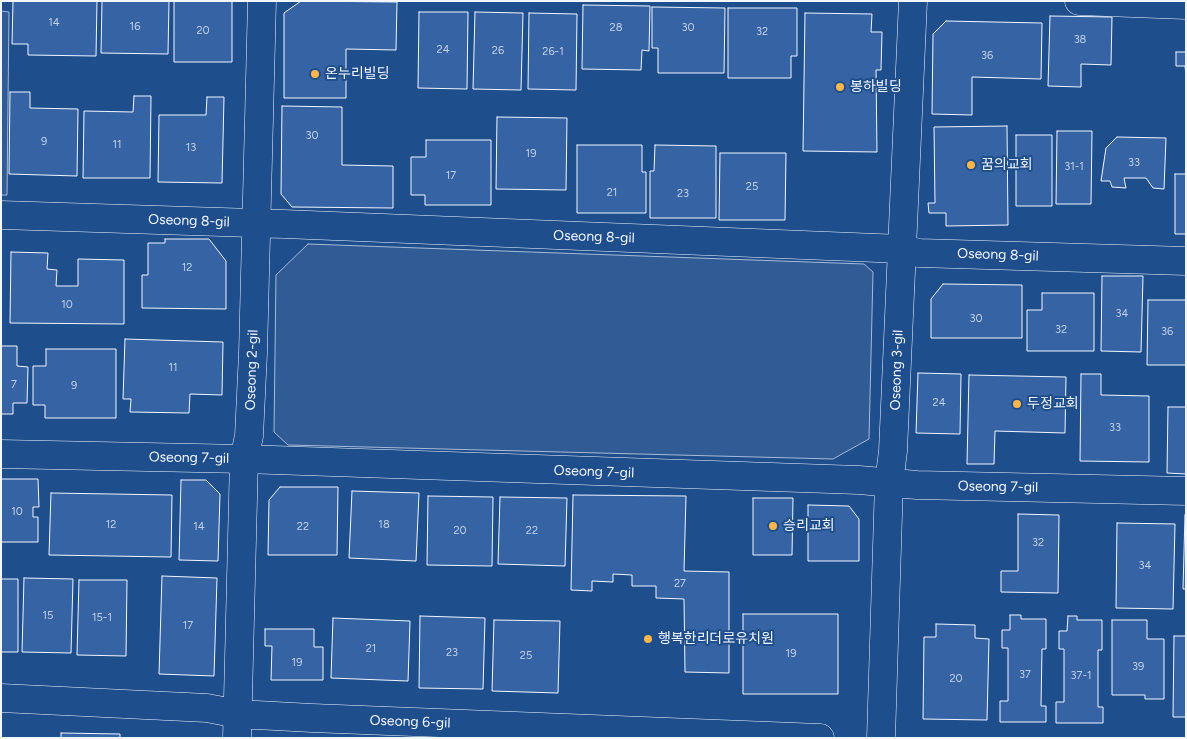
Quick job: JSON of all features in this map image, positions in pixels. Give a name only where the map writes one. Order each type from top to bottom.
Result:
[{"type":"street","name":"Oseong 2-gil","points":[[238,726],[244,459],[249,436],[262,1]]},
{"type":"street","name":"Oseong 3-gil","points":[[881,738],[889,483],[893,451],[913,1]]},
{"type":"street","points":[[1079,1],[1186,4]]},
{"type":"street","name":"Oseong 8-gil","points":[[1,215],[255,223],[902,249],[919,253],[1186,261]]},
{"type":"street","name":"Oseong 7-gil","points":[[1,454],[244,459],[859,480],[917,486],[1186,491]]},
{"type":"street","name":"Oseong 6-gil","points":[[1,698],[207,708],[238,726],[820,738]]},
{"type":"shaded area","points":[[1,11],[9,12],[7,195],[1,195]]},
{"type":"shaded area","points":[[308,244],[864,264],[873,272],[869,439],[833,459],[288,445],[274,432],[276,275]]},
{"type":"building","points":[[13,1],[97,1],[96,56],[28,55],[28,44],[12,44]]},
{"type":"building","points":[[102,1],[169,1],[168,54],[101,53]]},
{"type":"building","points":[[174,1],[232,1],[232,62],[174,62]]},
{"type":"building","name":"온누리빌딩","points":[[301,1],[397,2],[396,50],[346,49],[346,98],[284,98],[284,13]]},
{"type":"building","points":[[583,5],[650,6],[649,51],[642,50],[641,70],[582,69]]},
{"type":"building","points":[[652,7],[725,8],[724,73],[658,73],[658,48],[652,48]]},
{"type":"building","points":[[728,8],[797,8],[797,56],[791,56],[791,78],[728,78]]},
{"type":"building","points":[[419,12],[468,12],[467,89],[418,88]]},
{"type":"building","points":[[475,12],[523,13],[521,90],[473,89]]},
{"type":"building","points":[[529,13],[577,14],[576,90],[528,89]]},
{"type":"building","name":"봉하빌딩","points":[[805,13],[872,14],[871,32],[882,32],[881,70],[876,70],[877,152],[803,151]]},
{"type":"building","points":[[1050,16],[1112,17],[1111,65],[1081,64],[1081,87],[1048,86]]},
{"type":"building","points":[[946,21],[1042,23],[1041,79],[972,77],[972,115],[932,114],[933,34]]},
{"type":"building","points":[[1176,52],[1186,52],[1186,76],[1185,66],[1176,66]]},
{"type":"building","points":[[10,92],[30,92],[30,108],[78,109],[77,176],[9,174]]},
{"type":"building","points":[[134,96],[151,96],[150,178],[83,178],[84,111],[133,112]]},
{"type":"building","points":[[207,97],[224,97],[222,183],[158,182],[159,115],[206,115]]},
{"type":"building","points":[[282,106],[342,107],[342,165],[393,166],[393,208],[292,207],[281,194]]},
{"type":"building","points":[[497,117],[567,118],[566,190],[496,189]]},
{"type":"building","name":"꿈의교회","points":[[1007,126],[1008,225],[946,226],[946,213],[929,213],[928,203],[935,203],[934,127]]},
{"type":"building","points":[[1057,131],[1092,131],[1091,204],[1056,204]]},
{"type":"building","points":[[1016,135],[1052,135],[1052,206],[1016,206]]},
{"type":"building","points":[[1117,137],[1166,138],[1164,189],[1153,188],[1146,178],[1124,178],[1126,188],[1112,187],[1110,181],[1101,181],[1106,148]]},
{"type":"building","points":[[426,140],[491,140],[491,205],[425,205],[425,195],[411,195],[411,157],[426,157]]},
{"type":"building","points":[[577,145],[642,145],[642,172],[646,172],[646,213],[577,213]]},
{"type":"building","points":[[655,145],[716,146],[716,218],[650,218],[650,171],[654,171]]},
{"type":"building","points":[[720,153],[786,153],[785,220],[719,220]]},
{"type":"building","points":[[1175,174],[1186,174],[1186,234],[1175,234]]},
{"type":"building","points":[[165,239],[209,239],[226,261],[226,309],[142,308],[142,275],[148,275],[148,243],[165,243]]},
{"type":"building","points":[[11,252],[48,253],[47,269],[57,270],[56,286],[78,286],[78,259],[124,260],[124,324],[10,323]]},
{"type":"building","points":[[1102,276],[1143,276],[1141,352],[1101,351]]},
{"type":"building","points":[[943,284],[1022,285],[1022,338],[931,338],[931,299]]},
{"type":"building","points":[[1042,293],[1094,293],[1094,351],[1027,351],[1027,310],[1042,310]]},
{"type":"building","points":[[1148,300],[1186,300],[1186,365],[1147,365]]},
{"type":"building","points":[[125,339],[223,342],[222,395],[190,394],[189,413],[130,412],[131,399],[123,399]]},
{"type":"building","points":[[1,346],[17,346],[17,366],[28,367],[27,403],[13,403],[13,414],[1,414]]},
{"type":"building","points":[[46,349],[116,349],[116,418],[45,418],[45,405],[33,405],[33,366],[46,366]]},
{"type":"building","points":[[918,373],[961,374],[960,434],[916,433]]},
{"type":"building","points":[[1081,374],[1101,374],[1101,395],[1149,396],[1149,462],[1080,461]]},
{"type":"building","name":"두정교회","points":[[969,375],[1066,377],[1065,433],[995,431],[994,464],[967,464]]},
{"type":"building","points":[[1168,407],[1186,407],[1186,474],[1167,473]]},
{"type":"building","points":[[1,479],[38,479],[39,507],[33,507],[33,517],[38,517],[38,542],[1,542]]},
{"type":"building","points":[[181,480],[206,480],[220,494],[218,561],[179,560]]},
{"type":"building","points":[[280,487],[338,487],[337,555],[268,555],[269,500]]},
{"type":"building","points":[[352,491],[419,493],[416,561],[349,558]]},
{"type":"building","points":[[51,493],[172,495],[171,557],[49,555]]},
{"type":"building","points":[[573,495],[686,496],[684,571],[729,572],[729,673],[685,672],[684,599],[656,598],[656,586],[632,586],[632,575],[613,574],[613,582],[592,581],[592,591],[571,590]]},
{"type":"building","points":[[428,496],[493,497],[492,566],[427,565]]},
{"type":"building","points":[[500,497],[567,498],[565,566],[498,564]]},
{"type":"building","name":"승리교회","points":[[753,498],[793,498],[792,555],[753,555]]},
{"type":"building","points":[[808,505],[849,506],[859,519],[859,561],[808,561]]},
{"type":"building","points":[[1018,514],[1059,515],[1058,593],[1001,592],[1001,571],[1018,571]]},
{"type":"building","points":[[1185,515],[1186,589],[1183,589]]},
{"type":"building","points":[[1117,523],[1175,524],[1173,609],[1116,608]]},
{"type":"building","points":[[162,576],[217,578],[214,676],[159,674]]},
{"type":"building","points":[[24,578],[73,579],[71,653],[22,652]]},
{"type":"building","points":[[1,579],[18,579],[18,652],[1,652]]},
{"type":"building","points":[[79,580],[127,580],[126,656],[77,655]]},
{"type":"building","points":[[743,614],[838,614],[838,694],[743,694]]},
{"type":"building","points":[[1010,615],[1021,615],[1021,619],[1046,619],[1046,649],[1042,649],[1041,706],[1046,706],[1046,722],[1000,722],[1000,701],[1008,701],[1008,648],[1002,648],[1002,630],[1010,630]]},
{"type":"building","points":[[420,616],[485,618],[483,689],[419,688]]},
{"type":"building","points":[[1068,616],[1077,616],[1077,620],[1102,620],[1102,650],[1098,650],[1098,707],[1103,707],[1103,723],[1056,723],[1056,702],[1064,702],[1064,649],[1059,649],[1059,631],[1067,631]]},
{"type":"building","points":[[333,618],[410,621],[408,681],[331,678]]},
{"type":"building","points":[[494,620],[560,621],[558,693],[492,691]]},
{"type":"building","points":[[1112,620],[1147,620],[1147,639],[1164,639],[1164,699],[1145,699],[1145,695],[1112,695]]},
{"type":"building","points":[[936,624],[975,625],[975,638],[989,639],[987,720],[923,719],[924,637],[936,637]]},
{"type":"building","points":[[265,629],[314,629],[314,647],[323,647],[323,680],[271,680],[272,646],[265,646]]},
{"type":"building","points":[[1174,636],[1186,636],[1186,717],[1173,717]]},
{"type":"building","points":[[61,733],[120,734],[120,738],[61,738]]},
{"type":"place","name":"온누리빌딩","points":[[315,74]]},
{"type":"place","name":"봉하빌딩","points":[[840,87]]},
{"type":"place","name":"꿈의교회","points":[[971,165]]},
{"type":"place","name":"두정교회","points":[[1017,404]]},
{"type":"place","name":"승리교회","points":[[773,526]]},
{"type":"place","name":"행복한리더로유치원","points":[[648,639]]}]
